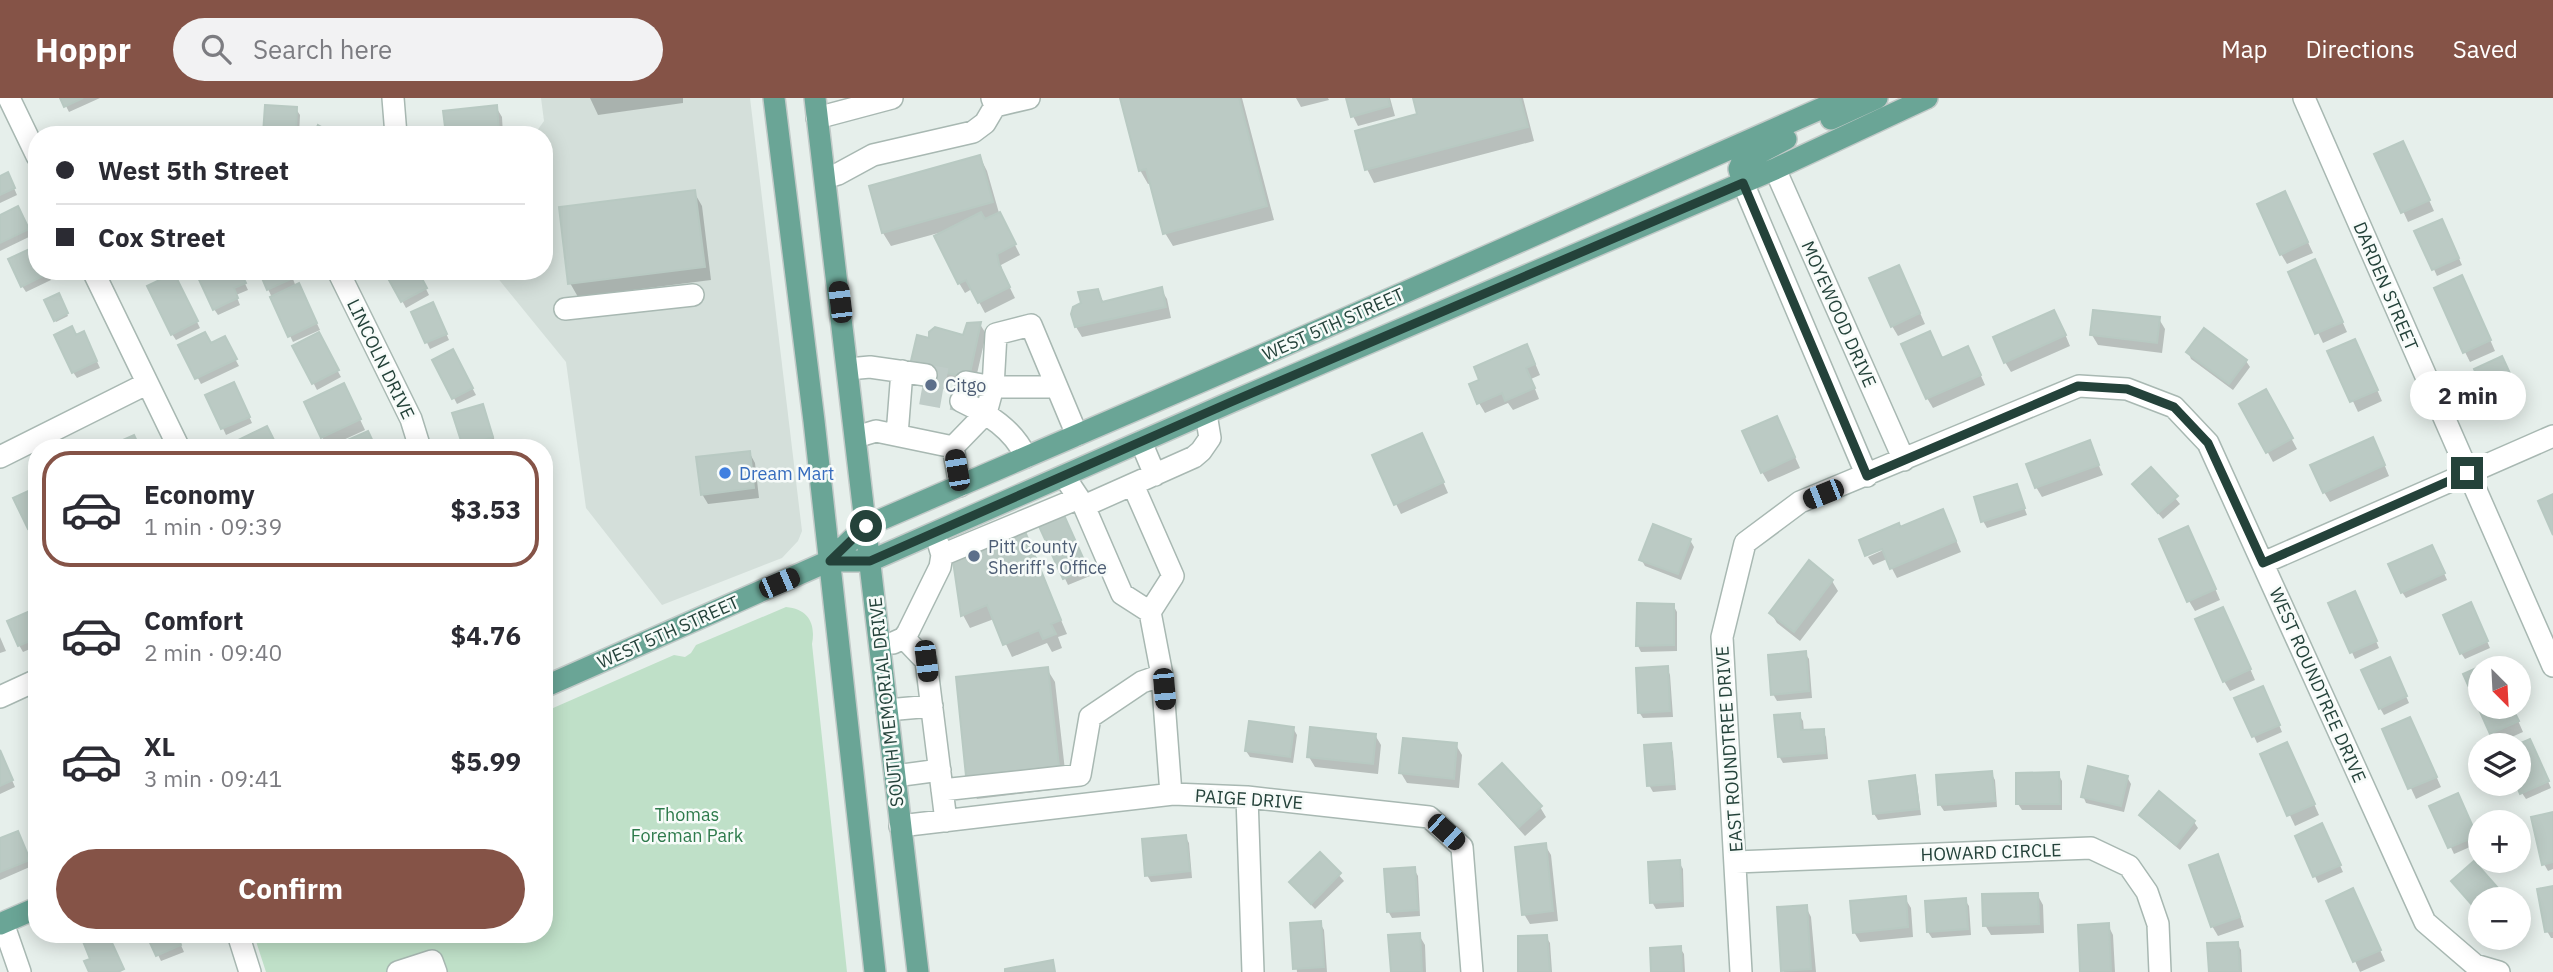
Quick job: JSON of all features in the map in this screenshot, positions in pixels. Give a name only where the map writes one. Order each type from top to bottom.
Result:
[{"type":"main road","points":[[774,98],[876,972]]},
{"type":"main road","name":"WEST 5TH STREET","points":[[553,683],[830,561],[866,526],[1845,98]]},
{"type":"main road","points":[[1743,183],[1739,169],[1747,158],[1877,98]]},
{"type":"main road","name":"WEST 5TH STREET","points":[[830,561],[870,561],[1775,169],[1927,98]]},
{"type":"main road","name":"SOUTH MEMORIAL DRIVE","points":[[816,108],[918,972]]},
{"type":"main road","points":[[2,924],[28,912]]},
{"type":"street","points":[[9,98],[28,137]]},
{"type":"street","points":[[393,98],[395,126]]},
{"type":"street","points":[[816,108],[892,98]]},
{"type":"street","points":[[825,178],[873,155],[973,132],[985,122],[994,102],[1028,98]]},
{"type":"street","name":"DARDEN STREET","points":[[2304,98],[2553,666]]},
{"type":"street","name":"MOYEWOOD DRIVE","points":[[1775,169],[1904,460]]},
{"type":"street","name":"MOYEWOOD DRIVE","points":[[1743,183],[1867,476]]},
{"type":"street","points":[[98,280],[174,439]]},
{"type":"street","name":"LINCOLN DRIVE","points":[[342,280],[411,419],[417,439]]},
{"type":"street","points":[[565,309],[693,295]]},
{"type":"street","points":[[953,447],[986,413],[993,387],[996,334],[1031,325],[1077,435]]},
{"type":"street","points":[[848,369],[870,367],[912,383],[897,435]]},
{"type":"street","points":[[36,439],[146,384]]},
{"type":"street","name":"WEST ROUNDTREE DRIVE","points":[[1867,476],[2078,386],[2127,389],[2174,407],[2208,443],[2426,922],[2475,965],[2499,972]]},
{"type":"street","points":[[1026,457],[1019,441],[964,391],[993,387],[1056,387]]},
{"type":"street","points":[[942,555],[1028,520],[1133,485],[1201,452],[1210,438],[1206,414]]},
{"type":"street","points":[[856,437],[876,431],[953,447]]},
{"type":"street","points":[[2263,563],[2553,436]]},
{"type":"street","points":[[1141,442],[1155,475]]},
{"type":"street","points":[[0,457],[28,443]]},
{"type":"street","points":[[953,447],[960,486]]},
{"type":"street","points":[[1064,476],[1082,502],[1122,594],[1150,612]]},
{"type":"street","name":"EAST ROUNDTREE DRIVE","points":[[1741,972],[1722,637],[1745,543],[1800,502],[1867,476]]},
{"type":"street","points":[[1133,485],[1173,576],[1150,612],[1162,675],[1171,794]]},
{"type":"street","points":[[1017,497],[1028,520]]},
{"type":"street","points":[[880,648],[904,638],[940,567],[942,555],[935,533]]},
{"type":"street","points":[[904,638],[926,661],[946,821]]},
{"type":"street","points":[[1079,805],[1080,775],[1090,717],[1142,682],[1162,675]]},
{"type":"street","points":[[0,696],[28,685]]},
{"type":"street","points":[[887,710],[932,706]]},
{"type":"street","points":[[895,776],[941,780],[1080,775]]},
{"type":"street","name":"PAIGE DRIVE","points":[[900,826],[1171,794],[1247,797],[1429,817],[1462,847],[1472,972]]},
{"type":"street","points":[[1247,797],[1253,972]]},
{"type":"street","name":"HOWARD CIRCLE","points":[[1736,862],[2091,848],[2129,866],[2147,892],[2158,924],[2160,972]]},
{"type":"street","points":[[2,924],[20,972]]},
{"type":"street","points":[[241,943],[250,972]]},
{"type":"street","points":[[398,972],[432,961],[436,972]]},
{"type":"shaded area","points":[[541,98],[750,98],[802,531],[798,541],[782,558],[662,605],[586,508],[566,362],[499,280],[553,280],[553,126],[540,126],[544,121]]},
{"type":"green space","name":"Thomas Foreman Park","points":[[786,607],[794,608],[809,618],[813,630],[812,644],[847,972],[266,972],[257,943],[553,943],[553,708],[674,655],[685,657],[696,645]]},
{"type":"building","points":[[60,98],[83,98],[64,107]]},
{"type":"building","points":[[1120,98],[1239,98],[1267,206],[1163,234],[1146,169],[1139,171]]},
{"type":"building","points":[[1346,98],[1388,98],[1390,106],[1351,117]]},
{"type":"building","points":[[1413,98],[1520,98],[1528,127],[1365,170],[1355,131],[1417,114]]},
{"type":"building","points":[[265,105],[297,107],[296,126],[264,126]]},
{"type":"building","points":[[497,105],[499,126],[445,126],[443,111]]},
{"type":"building","points":[[2403,141],[2430,200],[2401,213],[2374,154]]},
{"type":"building","points":[[980,155],[993,202],[882,233],[869,186]]},
{"type":"building","points":[[8,172],[15,188],[0,195],[0,176]]},
{"type":"building","points":[[695,190],[705,267],[568,284],[559,207]]},
{"type":"building","points":[[2285,191],[2308,242],[2280,255],[2257,204]]},
{"type":"building","points":[[18,206],[28,229],[0,243],[0,215]]},
{"type":"building","points":[[981,212],[985,219],[1000,212],[1016,244],[997,254],[1010,287],[978,303],[966,280],[958,284],[934,236]]},
{"type":"building","points":[[2442,219],[2459,258],[2432,270],[2414,231]]},
{"type":"building","points":[[28,250],[28,280],[35,280],[21,287],[8,259]]},
{"type":"building","points":[[2315,259],[2343,322],[2315,334],[2288,272]]},
{"type":"building","points":[[1899,265],[1920,313],[1891,327],[1869,278]]},
{"type":"building","points":[[2462,275],[2491,340],[2463,353],[2434,288]]},
{"type":"building","points":[[159,280],[178,280],[198,321],[171,335],[147,286]]},
{"type":"building","points":[[199,280],[244,280],[246,283],[234,288],[238,298],[213,310]]},
{"type":"building","points":[[263,280],[289,280],[267,290]]},
{"type":"building","points":[[389,280],[423,280],[427,288],[401,302]]},
{"type":"building","points":[[299,283],[317,323],[288,337],[270,297]]},
{"type":"building","points":[[1162,287],[1166,307],[1075,327],[1071,314],[1073,307],[1081,303],[1078,292],[1098,289],[1102,302]]},
{"type":"building","points":[[59,293],[68,313],[54,321],[44,300]]},
{"type":"building","points":[[433,302],[447,334],[425,343],[411,312]]},
{"type":"building","points":[[2054,310],[2066,335],[2004,363],[1993,337]]},
{"type":"building","points":[[2093,310],[2160,317],[2157,343],[2090,335]]},
{"type":"building","points":[[981,322],[969,378],[910,365],[917,335],[929,338],[929,332],[935,327],[963,335],[967,323]]},
{"type":"building","points":[[72,326],[76,335],[84,331],[97,361],[72,373],[54,335]]},
{"type":"building","points":[[2204,328],[2247,360],[2229,384],[2186,352]]},
{"type":"building","points":[[1930,331],[1942,358],[1968,346],[1981,375],[1926,399],[1901,344]]},
{"type":"building","points":[[205,332],[211,343],[225,336],[237,359],[195,379],[178,345]]},
{"type":"building","points":[[319,332],[339,370],[312,384],[292,346]]},
{"type":"building","points":[[2355,339],[2378,390],[2350,402],[2327,351]]},
{"type":"building","points":[[1527,344],[1535,364],[1526,368],[1535,388],[1505,401],[1502,393],[1477,404],[1469,384],[1479,380],[1474,367]]},
{"type":"building","points":[[453,349],[473,388],[452,399],[432,360]]},
{"type":"building","points":[[2502,356],[2520,395],[2492,408],[2474,369]]},
{"type":"building","points":[[234,382],[250,417],[221,429],[205,395]]},
{"type":"building","points":[[344,383],[361,419],[321,438],[304,402]]},
{"type":"building","points":[[2266,389],[2293,438],[2266,453],[2239,404]]},
{"type":"building","points":[[483,404],[493,437],[460,439],[452,413]]},
{"type":"building","points":[[1777,416],[1795,457],[1761,473],[1742,431]]},
{"type":"building","points":[[267,426],[274,439],[240,439]]},
{"type":"building","points":[[368,431],[372,439],[350,439]]},
{"type":"building","points":[[1422,433],[1444,482],[1394,505],[1372,455]]},
{"type":"building","points":[[2373,437],[2385,465],[2323,493],[2310,465]]},
{"type":"building","points":[[2090,440],[2099,465],[2035,488],[2026,464]]},
{"type":"building","name":"Dream Mart","points":[[750,451],[754,488],[701,495],[696,457]]},
{"type":"building","points":[[2151,467],[2178,496],[2158,513],[2132,484]]},
{"type":"building","points":[[2017,484],[2025,508],[1981,522],[1974,497]]},
{"type":"building","points":[[28,491],[28,529],[13,498]]},
{"type":"building","points":[[2553,494],[2553,535],[2538,501]]},
{"type":"building","points":[[1943,509],[1956,541],[1890,569],[1882,549],[1865,556],[1859,540]]},
{"type":"building","points":[[1063,513],[1088,569],[1063,579],[1038,524]]},
{"type":"building","points":[[1653,524],[1691,539],[1678,574],[1639,560]]},
{"type":"building","points":[[2188,526],[2216,589],[2187,602],[2159,539]]},
{"type":"building","points":[[1024,529],[1061,620],[1051,624],[1056,634],[1043,639],[1039,630],[1003,645],[987,605],[961,616],[953,561]]},
{"type":"building","points":[[2432,545],[2445,573],[2401,593],[2388,564]]},
{"type":"building","points":[[1809,560],[1833,580],[1794,632],[1769,613]]},
{"type":"building","points":[[2355,591],[2377,641],[2350,653],[2328,603]]},
{"type":"building","points":[[2471,602],[2488,641],[2460,654],[2443,615]]},
{"type":"building","points":[[1637,603],[1674,604],[1674,645],[1636,646]]},
{"type":"building","points":[[2223,607],[2251,669],[2223,682],[2195,619]]},
{"type":"building","points":[[28,612],[28,642],[18,646],[7,621]]},
{"type":"building","points":[[1806,651],[1809,691],[1771,695],[1768,655]]},
{"type":"building","points":[[2390,657],[2407,696],[2379,709],[2361,670]]},
{"type":"building","points":[[1668,666],[1670,711],[1638,713],[1636,668]]},
{"type":"building","points":[[1048,667],[1060,775],[967,786],[956,677]]},
{"type":"building","points":[[2468,672],[2468,685],[2463,674]]},
{"type":"building","points":[[2263,686],[2280,725],[2252,737],[2234,698]]},
{"type":"building","points":[[1800,713],[1801,730],[1824,729],[1825,753],[1778,757],[1774,715]]},
{"type":"building","points":[[2410,717],[2437,777],[2408,789],[2382,729]]},
{"type":"building","points":[[2483,719],[2519,721],[2492,733],[2490,733]]},
{"type":"building","points":[[1249,721],[1294,727],[1290,757],[1245,751]]},
{"type":"building","points":[[1310,727],[1376,734],[1373,764],[1307,757]]},
{"type":"building","points":[[1403,738],[1457,743],[1454,779],[1399,773]]},
{"type":"building","points":[[2531,741],[2549,781],[2531,789]]},
{"type":"building","points":[[2287,742],[2315,804],[2287,816],[2260,754]]},
{"type":"building","points":[[1671,743],[1674,784],[1647,786],[1644,745]]},
{"type":"building","points":[[0,750],[13,780],[0,786]]},
{"type":"building","points":[[1502,763],[1542,806],[1519,827],[1479,784]]},
{"type":"building","points":[[2088,766],[2128,776],[2121,806],[2081,797]]},
{"type":"building","points":[[1992,771],[1995,801],[1938,805],[1936,775]]},
{"type":"building","points":[[2059,772],[2060,804],[2016,804],[2016,773]]},
{"type":"building","points":[[1915,775],[1919,809],[1873,814],[1869,781]]},
{"type":"building","points":[[2159,791],[2195,821],[2176,845],[2139,815]]},
{"type":"building","points":[[2458,793],[2468,816],[2468,840],[2448,848],[2429,806]]},
{"type":"building","points":[[2553,812],[2553,862],[2542,865],[2531,817]]},
{"type":"building","points":[[2322,823],[2341,865],[2313,877],[2295,836]]},
{"type":"building","points":[[18,831],[28,861],[0,872],[0,838]]},
{"type":"building","points":[[1186,835],[1190,871],[1145,876],[1142,839]]},
{"type":"building","points":[[1546,843],[1553,911],[1522,915],[1515,847]]},
{"type":"building","points":[[1320,852],[1341,873],[1311,904],[1289,882]]},
{"type":"building","points":[[2218,854],[2240,917],[2211,927],[2189,865]]},
{"type":"building","points":[[1680,860],[1682,901],[1650,903],[1648,862]]},
{"type":"building","points":[[2468,866],[2468,873],[2485,873],[2497,887],[2468,887],[2468,900],[2451,881]]},
{"type":"building","points":[[1415,867],[1418,910],[1387,912],[1384,869]]},
{"type":"building","points":[[2553,886],[2553,931],[2545,932],[2537,889]]},
{"type":"building","points":[[2353,888],[2381,950],[2353,962],[2326,901]]},
{"type":"building","points":[[2038,893],[2039,924],[1983,926],[1982,894]]},
{"type":"building","points":[[1906,896],[1908,927],[1853,933],[1850,901]]},
{"type":"building","points":[[1966,898],[1968,929],[1927,932],[1925,901]]},
{"type":"building","points":[[1807,905],[1811,969],[1781,971],[1777,907]]},
{"type":"building","points":[[1321,921],[1324,967],[1293,969],[1290,923]]},
{"type":"building","points":[[2109,923],[2111,972],[2080,972],[2078,925]]},
{"type":"building","points":[[1420,933],[1422,972],[1391,972],[1388,935]]},
{"type":"building","points":[[1547,935],[1550,972],[1518,972],[1518,936]]},
{"type":"building","points":[[2238,942],[2240,972],[2209,972],[2207,943]]},
{"type":"building","points":[[84,943],[112,943],[124,969],[118,972],[89,972],[84,961],[90,959]]},
{"type":"building","points":[[150,943],[180,943],[181,945],[156,956]]},
{"type":"building","points":[[1681,946],[1682,972],[1651,972],[1650,948]]},
{"type":"building","points":[[1053,960],[1055,972],[1005,972],[1005,969]]},
{"type":"tunnel","points":[[926,375],[966,382]]},
{"type":"tunnel","points":[[921,394],[961,401]]},
{"type":"place","name":"Citgo","points":[[931,385]]},
{"type":"place","name":"Dream Mart","points":[[725,473]]},
{"type":"place","name":"Pitt County Sheriff's Office","points":[[974,556]]},
{"type":"route","points":[[866,526],[830,561],[870,561],[1231,402],[1743,183],[1867,476],[2078,386],[2127,389],[2174,407],[2208,443],[2263,563],[2467,473]]}]
